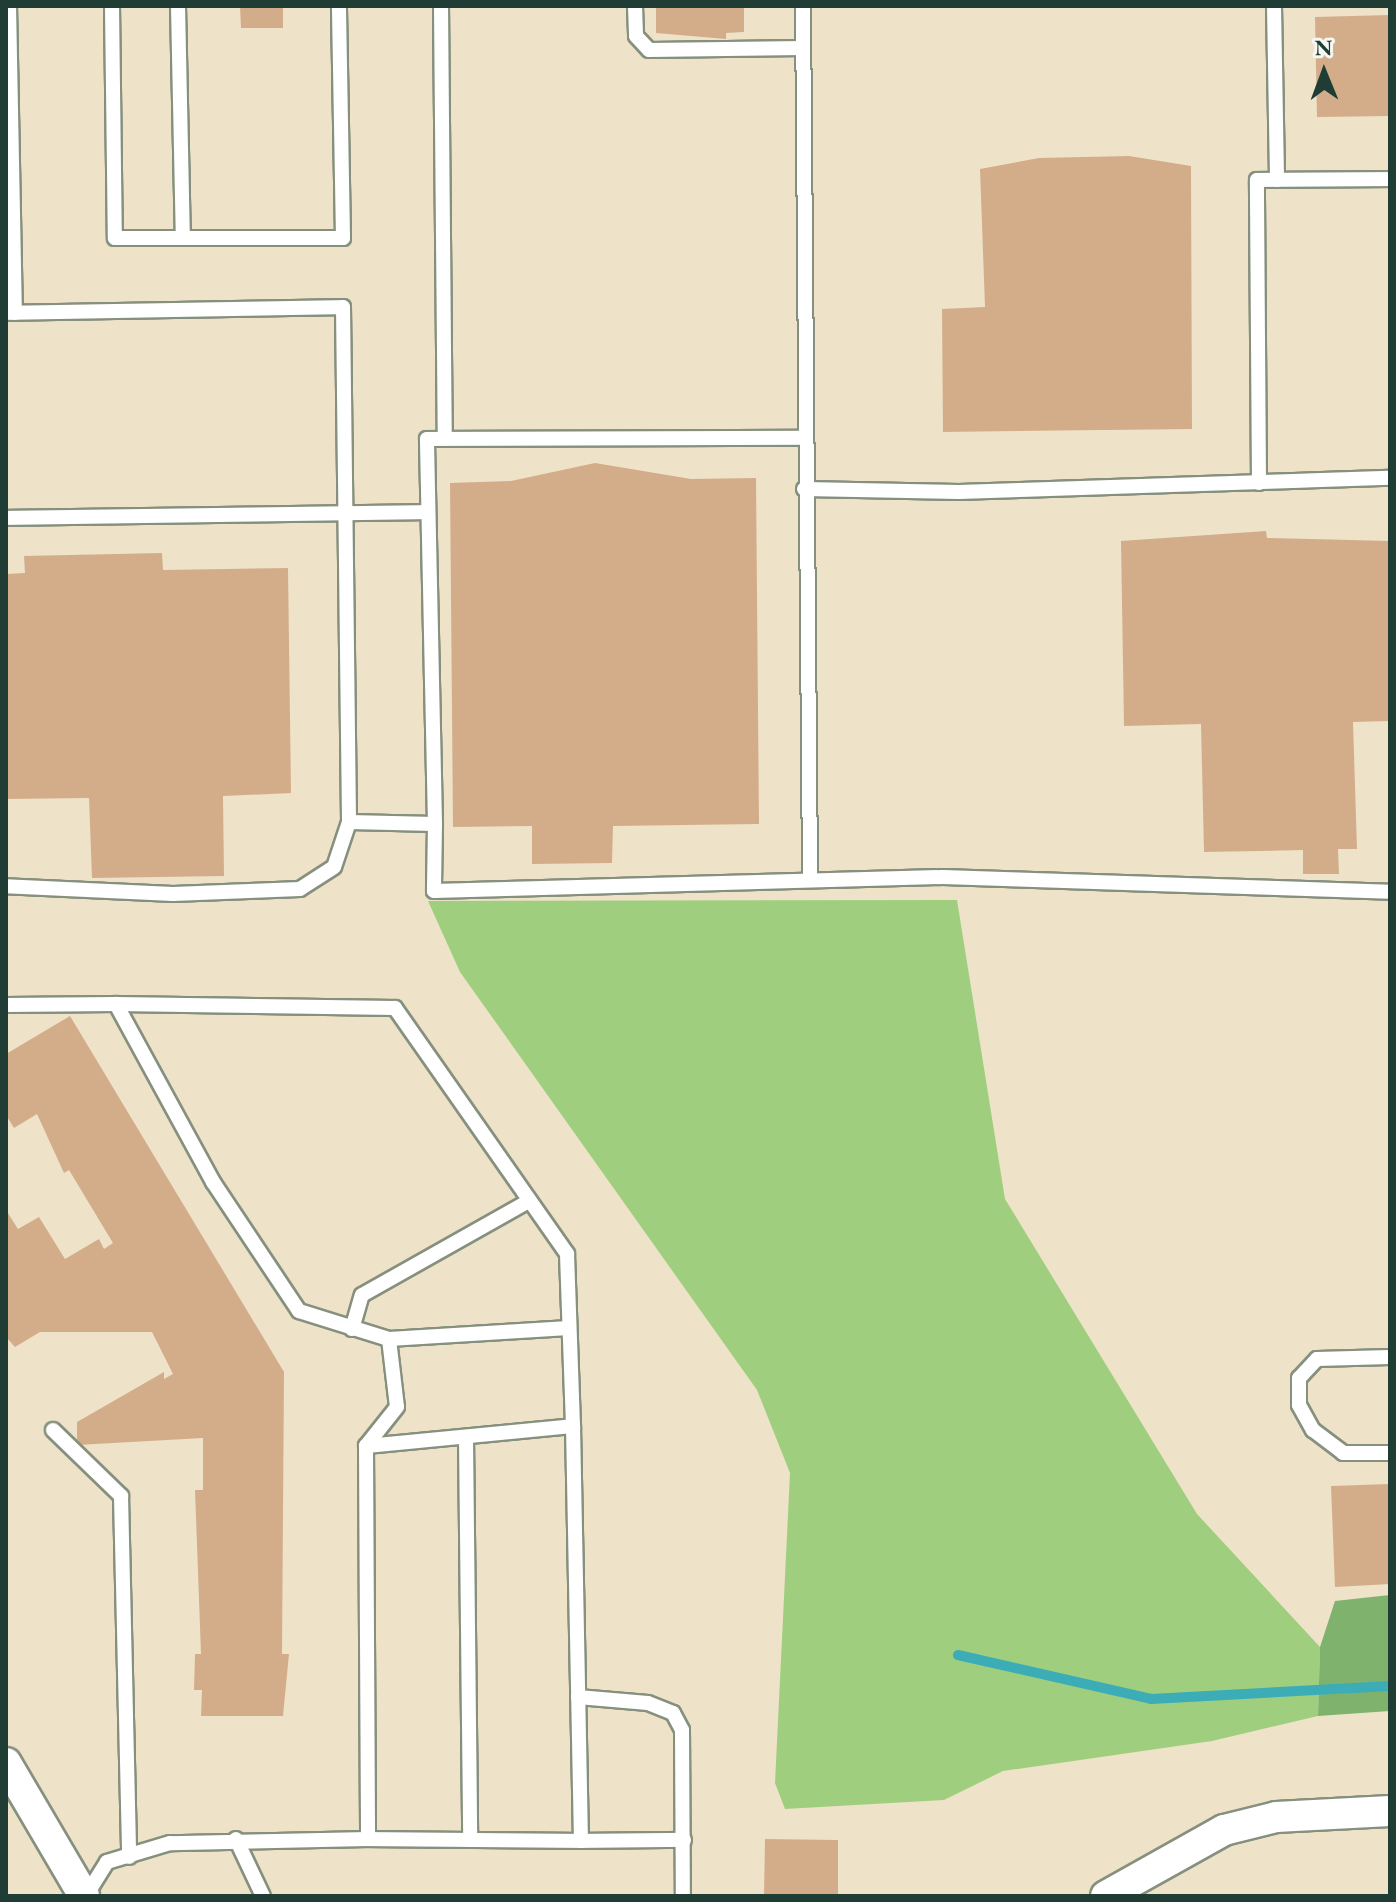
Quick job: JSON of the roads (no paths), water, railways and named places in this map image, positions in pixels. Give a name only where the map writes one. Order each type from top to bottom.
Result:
[{"type":"street","points":[[6,1763],[85,1896]]},
{"type":"street","points":[[1106,1896],[1224,1830],[1276,1817],[1390,1811]]},
{"type":"lane","points":[[6,886],[173,894],[300,889],[334,867],[349,822],[349,513],[343,307],[10,313],[9,6]]},
{"type":"lane","points":[[112,6],[115,238],[343,238],[339,6]]},
{"type":"lane","points":[[178,6],[183,238]]},
{"type":"lane","points":[[441,6],[445,438]]},
{"type":"lane","points":[[635,6],[636,36],[649,50],[803,48]]},
{"type":"lane","points":[[803,6],[804,489],[810,879]]},
{"type":"lane","points":[[1274,6],[1277,180]]},
{"type":"lane","points":[[1259,483],[1257,180],[1390,179]]},
{"type":"lane","points":[[804,438],[427,439],[434,891],[810,879],[1390,892]]},
{"type":"lane","points":[[804,489],[1259,483],[1390,478]]},
{"type":"lane","points":[[6,518],[428,512]]},
{"type":"lane","points":[[349,822],[435,824]]},
{"type":"lane","points":[[116,1004],[213,1182],[299,1311],[389,1339],[569,1328]]},
{"type":"lane","points":[[6,1005],[395,1008],[567,1254],[581,1841]]},
{"type":"lane","points":[[352,1329],[362,1295],[529,1201]]},
{"type":"lane","points":[[368,1839],[366,1446],[397,1407],[389,1339]]},
{"type":"lane","points":[[1390,1357],[1317,1359],[1299,1378],[1299,1405],[1313,1430],[1343,1453],[1390,1453]]},
{"type":"lane","points":[[366,1446],[573,1426]]},
{"type":"lane","points":[[53,1430],[121,1496],[129,1857]]},
{"type":"lane","points":[[466,1437],[470,1840]]},
{"type":"lane","points":[[578,1697],[673,1713],[682,1730],[683,1896]]},
{"type":"lane","points":[[85,1896],[107,1862],[170,1843],[236,1839],[684,1840]]},
{"type":"lane","points":[[236,1839],[263,1896]]},
{"type":"waterway","points":[[958,1655],[1151,1699],[1390,1686]]}]
